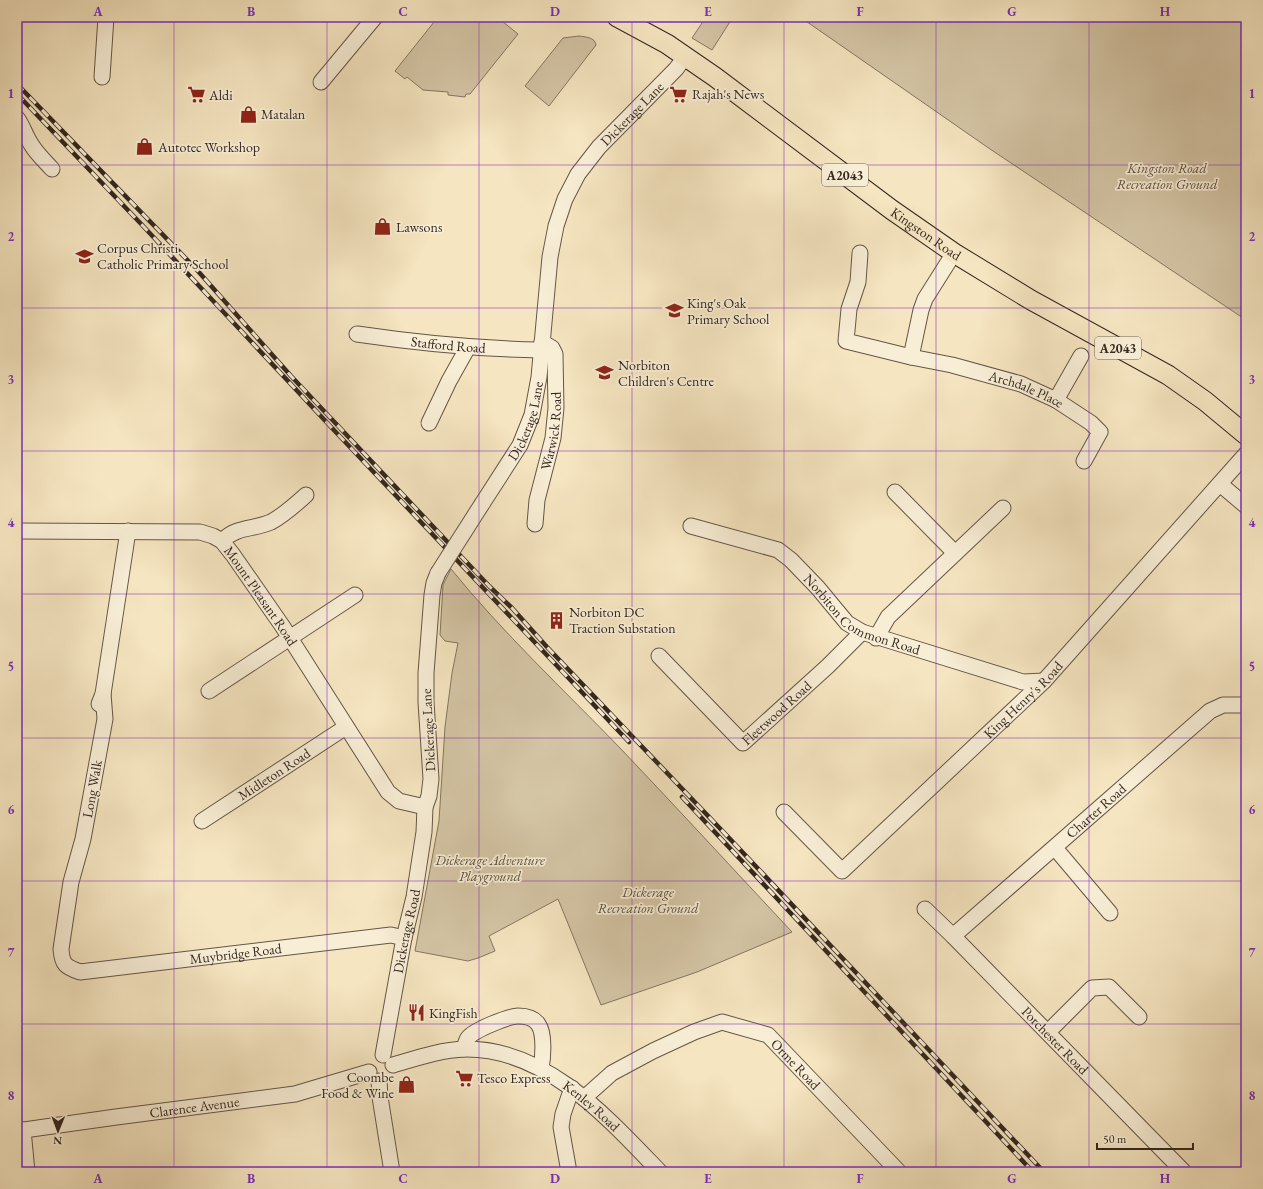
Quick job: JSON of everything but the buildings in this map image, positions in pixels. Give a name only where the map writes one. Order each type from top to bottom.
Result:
[{"type":"main road","name":"Kingston Road","points":[[617,17],[667,44],[732,89],[892,210],[954,253],[1031,300],[1168,375],[1246,434]]},
{"type":"street","points":[[102,77],[106,17]]},
{"type":"street","points":[[321,82],[374,17]]},
{"type":"street","name":"Dickerage Lane","points":[[425,807],[429,796],[431,779],[426,702],[426,673],[434,582],[438,572],[511,460],[526,430],[536,397],[550,257],[556,226],[564,199],[570,186],[587,161],[676,69],[685,57]]},
{"type":"street","points":[[17,118],[22,124],[24,134],[32,146],[52,169]]},
{"type":"street","name":"Archdale Place","points":[[860,253],[858,282],[849,309],[846,341],[911,357],[952,365],[1021,384],[1056,400],[1091,423],[1100,432],[1084,461]]},
{"type":"street","points":[[911,357],[921,310],[954,253]]},
{"type":"street","name":"Stafford Road","points":[[357,334],[409,342],[468,347],[542,346]]},
{"type":"street","name":"Warwick Road","points":[[535,524],[537,500],[553,438],[556,408],[555,354],[552,348],[542,346]]},
{"type":"street","points":[[430,423],[449,381],[468,347]]},
{"type":"street","points":[[1056,400],[1081,356]]},
{"type":"street","name":"King Henry's Road","points":[[784,812],[842,871],[1044,681],[1246,454]]},
{"type":"street","points":[[1220,484],[1246,506]]},
{"type":"street","points":[[895,492],[956,553]]},
{"type":"street","points":[[222,542],[236,531],[260,526],[282,516],[306,495]]},
{"type":"street","points":[[876,638],[888,617],[1003,508]]},
{"type":"street","name":"Norbiton Common Road","points":[[691,526],[778,550],[796,565],[847,623],[862,632],[876,638],[1023,682],[1044,681]]},
{"type":"street","name":"Mount Pleasant Road","points":[[17,531],[200,532],[213,536],[222,542],[233,555],[290,638],[388,792],[399,800],[425,807]]},
{"type":"street","name":"Long Walk","points":[[68,968],[62,959],[60,949],[71,882],[75,830],[94,717],[103,694],[128,531]]},
{"type":"street","points":[[209,691],[355,595]]},
{"type":"street","name":"Fleetwood Road","points":[[659,656],[743,743],[828,666],[862,632]]},
{"type":"street","name":"Charter Road","points":[[954,936],[1210,711],[1223,705],[1246,705]]},
{"type":"street","name":"Midleton Road","points":[[202,821],[346,727]]},
{"type":"street","name":"Dickerage Road","points":[[388,1060],[404,938],[414,897],[424,832],[425,807]]},
{"type":"street","points":[[1055,848],[1110,913]]},
{"type":"street","name":"Porchester Road","points":[[925,909],[954,936],[1184,1172]]},
{"type":"street","name":"Muybridge Road","points":[[68,968],[80,972],[391,935],[404,938]]},
{"type":"street","points":[[1048,1032],[1092,988],[1101,986],[1109,986],[1139,1017]]},
{"type":"street","points":[[464,1049],[467,1039],[477,1031],[511,1016],[528,1017],[535,1020],[539,1024],[543,1048],[541,1069]]},
{"type":"street","name":"Orme Road","points":[[584,1098],[612,1073],[694,1032],[722,1022],[768,1034],[899,1172]]},
{"type":"street","name":"Kenley Road","points":[[374,1076],[369,1064],[373,1058],[388,1060],[464,1049],[501,1053],[541,1069],[572,1088],[615,1124],[660,1172]]},
{"type":"street","points":[[388,1060],[393,1073],[390,1077],[374,1076],[380,1097],[392,1172]]},
{"type":"street","name":"Clarence Avenue","points":[[20,1130],[290,1095],[374,1076]]},
{"type":"street","points":[[569,1172],[561,1127],[562,1114],[572,1088]]},
{"type":"street","points":[[20,1130],[27,1172]]},
{"type":"green space","points":[[438,17],[497,17],[518,34],[470,94],[466,94],[465,97],[448,95],[448,92],[423,90],[407,77],[405,79],[395,71]]},
{"type":"green space","points":[[706,17],[733,17],[712,50],[692,38]]},
{"type":"green space","name":"Kingston Road Recreation Ground","points":[[800,17],[1246,17],[1246,320],[990,149]]},
{"type":"green space","points":[[579,36],[594,40],[596,45],[549,106],[525,86],[563,38]]},
{"type":"green space","name":"Dickerage Recreation Ground","points":[[451,569],[491,616],[621,749],[792,932],[697,972],[601,1005],[558,899],[489,936],[495,951],[478,958],[468,961],[415,951],[439,821],[445,727],[452,673],[458,643],[445,641],[440,635],[443,585]]},
{"type":"railway","points":[[17,84],[197,270],[291,376],[1044,1172]]},
{"type":"railway","points":[[17,94],[629,742]]},
{"type":"railway","points":[[682,797],[1033,1172]]},
{"type":"place","name":"Rajah's News","points":[[679,94]]},
{"type":"place","name":"Aldi","points":[[196,95]]},
{"type":"place","name":"Matalan","points":[[248,114]]},
{"type":"place","name":"Autotec Workshop","points":[[145,147]]},
{"type":"place","name":"Lawsons","points":[[383,227]]},
{"type":"place","name":"Corpus Christi Catholic Primary School","points":[[84,256]]},
{"type":"place","name":"King's Oak Primary School","points":[[674,311]]},
{"type":"place","name":"Norbiton Children's Centre","points":[[605,373]]},
{"type":"place","name":"Norbiton DC Traction Substation","points":[[556,620]]},
{"type":"place","name":"KingFish","points":[[416,1013]]},
{"type":"place","name":"Tesco Express","points":[[464,1078]]},
{"type":"place","name":"Coombe Food & Wine","points":[[407,1085]]},
{"type":"park label","name":"Dickerage Adventure Playground","points":[[490,868]]}]
